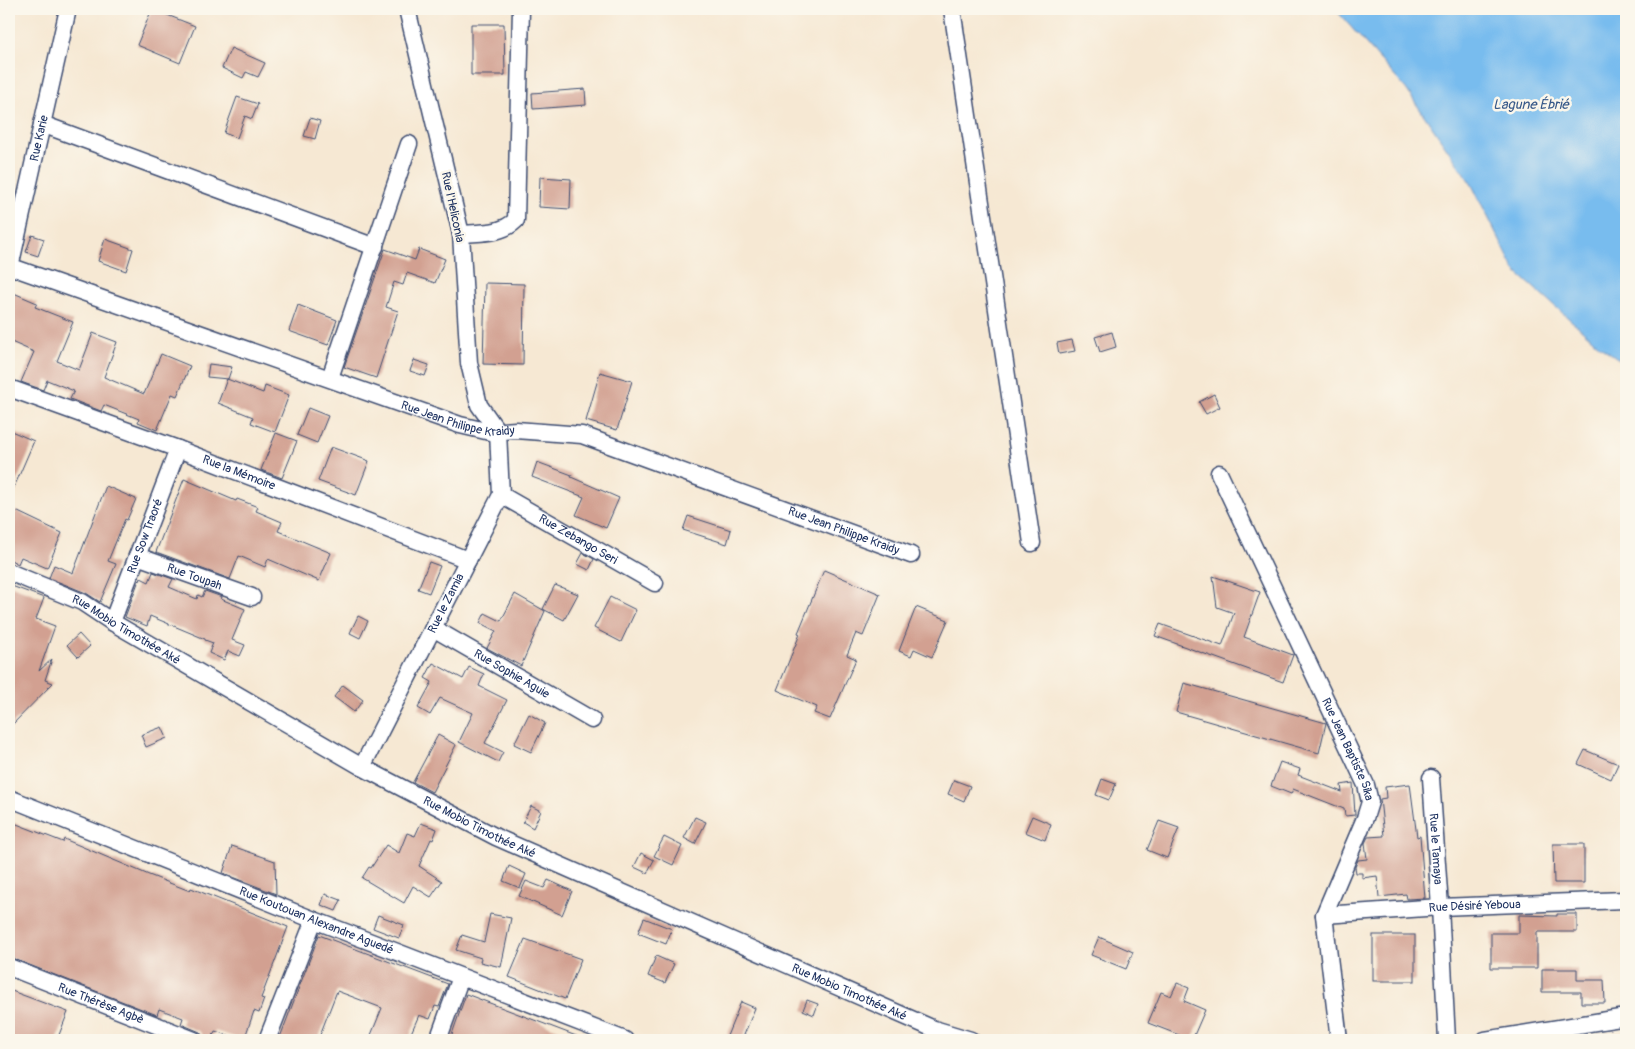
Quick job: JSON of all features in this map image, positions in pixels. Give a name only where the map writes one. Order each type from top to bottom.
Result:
[{"type":"street","name":"Rue Karie","points":[[9,266],[68,9]]},
{"type":"street","name":"Rue l'Heliconia","points":[[406,9],[461,234],[469,363],[480,405],[498,432]]},
{"type":"street","points":[[461,234],[501,230],[509,227],[516,220],[521,9]]},
{"type":"street","points":[[952,9],[1032,543]]},
{"type":"street","points":[[42,124],[375,247]]},
{"type":"street","points":[[330,378],[409,144]]},
{"type":"street","name":"Rue Jean Philippe Kraidy","points":[[9,266],[460,425],[490,432],[516,430],[582,435],[911,555]]},
{"type":"street","name":"Rue la Mémoire","points":[[9,388],[178,449],[468,560]]},
{"type":"street","name":"Rue le Zamia","points":[[362,768],[501,495],[498,432]]},
{"type":"street","name":"Rue Sow Traoré","points":[[112,622],[178,449]]},
{"type":"street","name":"Rue Jean Baptiste Sika","points":[[1219,473],[1366,785],[1370,802],[1366,818],[1324,915]]},
{"type":"street","name":"Rue Zebango Seri","points":[[501,495],[655,583]]},
{"type":"street","name":"Rue Toupah","points":[[137,556],[252,597]]},
{"type":"street","name":"Rue Mobio Timothée Aké","points":[[9,572],[82,602],[112,622],[362,768],[496,837],[932,1035],[971,1040]]},
{"type":"street","name":"Rue Sophie Aguie","points":[[433,628],[592,720]]},
{"type":"street","name":"Rue le Tamaya","points":[[1431,778],[1447,1040]]},
{"type":"street","name":"Rue Koutouan Alexandre Aguedé","points":[[9,798],[619,1039]]},
{"type":"street","name":"Rue Désiré Yeboua","points":[[1324,915],[1440,907],[1625,900]]},
{"type":"street","points":[[1324,915],[1339,1040]]},
{"type":"street","points":[[267,1040],[314,920]]},
{"type":"street","name":"Rue Thérèse Agbè","points":[[9,967],[194,1040]]},
{"type":"street","points":[[438,1040],[461,977]]},
{"type":"street","points":[[1485,1040],[1626,1017]]},
{"type":"water","name":"Lagune Ébrié","points":[[1335,9],[1626,9],[1626,364],[1600,346],[1515,271],[1472,185],[1406,89]]},
{"type":"building","points":[[152,9],[195,26],[180,63],[137,45]]},
{"type":"building","points":[[471,24],[504,24],[505,75],[471,75]]},
{"type":"building","points":[[231,48],[265,63],[258,77],[246,72],[243,78],[222,68]]},
{"type":"building","points":[[585,89],[586,105],[533,109],[532,93]]},
{"type":"building","points":[[237,97],[258,104],[252,119],[245,116],[237,138],[224,133]]},
{"type":"building","points":[[310,118],[320,121],[315,139],[304,136]]},
{"type":"building","points":[[540,177],[571,179],[570,209],[539,207]]},
{"type":"building","points":[[32,235],[44,239],[38,256],[26,252]]},
{"type":"building","points":[[105,239],[133,249],[126,271],[98,261]]},
{"type":"building","points":[[385,249],[415,260],[419,249],[445,259],[435,283],[407,273],[403,285],[394,282],[386,307],[398,311],[376,378],[344,367]]},
{"type":"building","points":[[485,283],[524,284],[523,365],[483,364]]},
{"type":"building","points":[[9,291],[37,303],[35,307],[73,322],[57,361],[79,370],[93,333],[117,342],[104,377],[144,394],[161,354],[190,366],[177,396],[172,394],[157,430],[138,422],[139,419],[104,405],[101,411],[70,399],[74,391],[47,380],[43,390],[21,382],[34,352],[9,341]]},
{"type":"building","points":[[298,305],[337,320],[328,345],[289,331]]},
{"type":"building","points":[[1112,332],[1116,347],[1100,352],[1095,337]]},
{"type":"building","points":[[1072,340],[1075,351],[1059,354],[1057,343]]},
{"type":"building","points":[[414,360],[429,365],[425,376],[410,371]]},
{"type":"building","points":[[209,364],[232,367],[228,379],[207,377]]},
{"type":"building","points":[[600,372],[632,381],[617,430],[586,421]]},
{"type":"building","points":[[227,379],[263,393],[265,386],[289,395],[275,432],[251,423],[253,417],[218,403]]},
{"type":"building","points":[[1214,394],[1220,407],[1206,414],[1199,402]]},
{"type":"building","points":[[308,408],[328,416],[317,443],[297,435]]},
{"type":"building","points":[[9,430],[34,441],[9,499]]},
{"type":"building","points":[[276,433],[297,441],[282,478],[261,470]]},
{"type":"building","points":[[331,447],[369,461],[356,495],[318,481]]},
{"type":"building","points":[[537,462],[572,475],[571,477],[619,498],[606,528],[576,515],[584,497],[532,477]]},
{"type":"building","points":[[184,479],[236,501],[237,499],[258,507],[256,511],[282,522],[278,531],[331,553],[319,581],[268,559],[265,567],[239,556],[230,579],[156,552]]},
{"type":"building","points":[[106,486],[136,499],[127,520],[125,519],[108,561],[116,564],[100,602],[86,593],[49,578],[54,565],[73,573]]},
{"type":"building","points":[[16,511],[62,533],[47,568],[21,557],[18,564],[9,559],[9,528]]},
{"type":"building","points":[[688,516],[731,530],[727,544],[683,530]]},
{"type":"building","points":[[583,553],[594,559],[589,570],[577,564]]},
{"type":"building","points":[[429,562],[440,566],[429,593],[418,589]]},
{"type":"building","points":[[824,570],[880,594],[863,636],[856,633],[847,655],[856,659],[830,719],[814,713],[817,707],[777,690]]},
{"type":"building","points":[[153,572],[173,579],[169,587],[197,599],[198,595],[202,597],[205,591],[222,597],[221,599],[245,609],[232,640],[245,645],[240,656],[228,651],[224,660],[209,653],[213,643],[150,616],[147,626],[125,617],[139,580],[141,578],[149,582]]},
{"type":"building","points":[[1213,576],[1260,592],[1244,637],[1293,655],[1283,682],[1155,636],[1160,624],[1222,646],[1234,613],[1217,607]]},
{"type":"building","points":[[9,585],[44,598],[36,619],[55,626],[39,671],[52,659],[45,680],[53,683],[9,728]]},
{"type":"building","points":[[555,585],[578,594],[564,620],[543,609]]},
{"type":"building","points":[[515,594],[545,611],[521,666],[487,648],[496,631],[480,623],[485,613],[501,621]]},
{"type":"building","points":[[610,597],[636,610],[621,642],[594,628]]},
{"type":"building","points":[[916,607],[948,620],[932,657],[914,649],[911,656],[899,651]]},
{"type":"building","points":[[358,616],[368,621],[360,638],[350,633]]},
{"type":"building","points":[[79,634],[90,646],[78,657],[67,645]]},
{"type":"building","points":[[433,663],[463,679],[469,667],[484,674],[479,686],[507,700],[485,743],[503,752],[498,762],[459,742],[473,713],[440,698],[430,715],[418,708],[432,682],[425,678]]},
{"type":"building","points":[[1184,683],[1326,723],[1319,753],[1176,712]]},
{"type":"building","points":[[343,685],[363,700],[354,712],[334,697]]},
{"type":"building","points":[[529,714],[545,723],[531,752],[514,744]]},
{"type":"building","points":[[162,727],[167,738],[146,747],[141,735]]},
{"type":"building","points":[[438,735],[456,745],[432,792],[413,782]]},
{"type":"building","points":[[1585,750],[1618,764],[1611,779],[1578,764]]},
{"type":"building","points":[[1280,762],[1300,769],[1298,775],[1342,792],[1341,785],[1353,783],[1355,815],[1345,816],[1344,809],[1293,789],[1291,794],[1271,786]]},
{"type":"building","points":[[1102,779],[1116,784],[1109,800],[1096,795]]},
{"type":"building","points":[[954,780],[970,786],[964,801],[948,794]]},
{"type":"building","points":[[1410,784],[1417,837],[1420,836],[1425,898],[1407,899],[1406,894],[1379,897],[1377,876],[1362,878],[1362,873],[1356,873],[1355,867],[1358,860],[1367,859],[1365,843],[1368,837],[1384,836],[1380,799],[1386,798],[1385,787]]},
{"type":"building","points":[[531,806],[541,811],[533,828],[523,822]]},
{"type":"building","points":[[1032,816],[1051,824],[1045,840],[1025,832]]},
{"type":"building","points":[[695,817],[706,822],[695,844],[684,838]]},
{"type":"building","points":[[9,821],[63,842],[64,839],[149,875],[190,891],[191,888],[288,927],[261,998],[264,999],[259,1013],[254,1011],[244,1040],[215,1031],[211,1040],[203,1037],[200,1032],[181,1024],[183,1018],[159,1009],[157,1015],[9,957]]},
{"type":"building","points":[[1159,821],[1179,828],[1167,858],[1147,850]]},
{"type":"building","points":[[421,823],[437,829],[419,866],[442,881],[431,897],[413,886],[404,903],[362,878],[386,845],[399,853],[407,833],[415,836]]},
{"type":"building","points":[[664,837],[682,846],[673,865],[654,856]]},
{"type":"building","points":[[1553,844],[1584,844],[1584,883],[1554,883]]},
{"type":"building","points":[[232,846],[275,861],[276,894],[223,873]]},
{"type":"building","points":[[641,853],[654,860],[647,873],[634,867]]},
{"type":"building","points":[[509,866],[526,874],[520,888],[503,881]]},
{"type":"building","points":[[548,880],[572,891],[562,915],[519,896],[526,881],[544,888]]},
{"type":"building","points":[[325,894],[341,900],[336,911],[321,905]]},
{"type":"building","points":[[490,914],[511,918],[501,967],[480,962],[481,958],[456,950],[462,935],[484,942]]},
{"type":"building","points":[[1557,914],[1577,914],[1577,932],[1537,932],[1537,968],[1491,968],[1491,933],[1519,933],[1519,915],[1557,916]]},
{"type":"building","points":[[378,915],[404,925],[399,938],[373,928]]},
{"type":"building","points":[[644,918],[672,929],[666,944],[638,933]]},
{"type":"building","points":[[319,935],[448,984],[439,1007],[435,1006],[430,1019],[419,1015],[408,1040],[369,1040],[382,1008],[337,991],[318,1040],[279,1040]]},
{"type":"building","points":[[1373,935],[1415,935],[1415,981],[1373,981]]},
{"type":"building","points":[[1099,937],[1133,952],[1126,969],[1091,955]]},
{"type":"building","points":[[525,939],[581,959],[565,999],[509,977]]},
{"type":"building","points":[[656,956],[674,964],[665,983],[648,976]]},
{"type":"building","points":[[1542,969],[1577,969],[1577,980],[1604,980],[1605,1003],[1581,1003],[1581,992],[1542,992]]},
{"type":"building","points":[[1177,983],[1189,988],[1184,1001],[1205,1010],[1192,1040],[1148,1023],[1161,992],[1171,996]]},
{"type":"building","points":[[9,990],[68,1012],[57,1040],[9,1040]]},
{"type":"building","points":[[466,994],[584,1039],[584,1040],[450,1040]]},
{"type":"building","points":[[807,1000],[818,1004],[814,1015],[803,1010]]},
{"type":"building","points":[[741,1002],[755,1008],[742,1040],[737,1040],[727,1036]]}]
